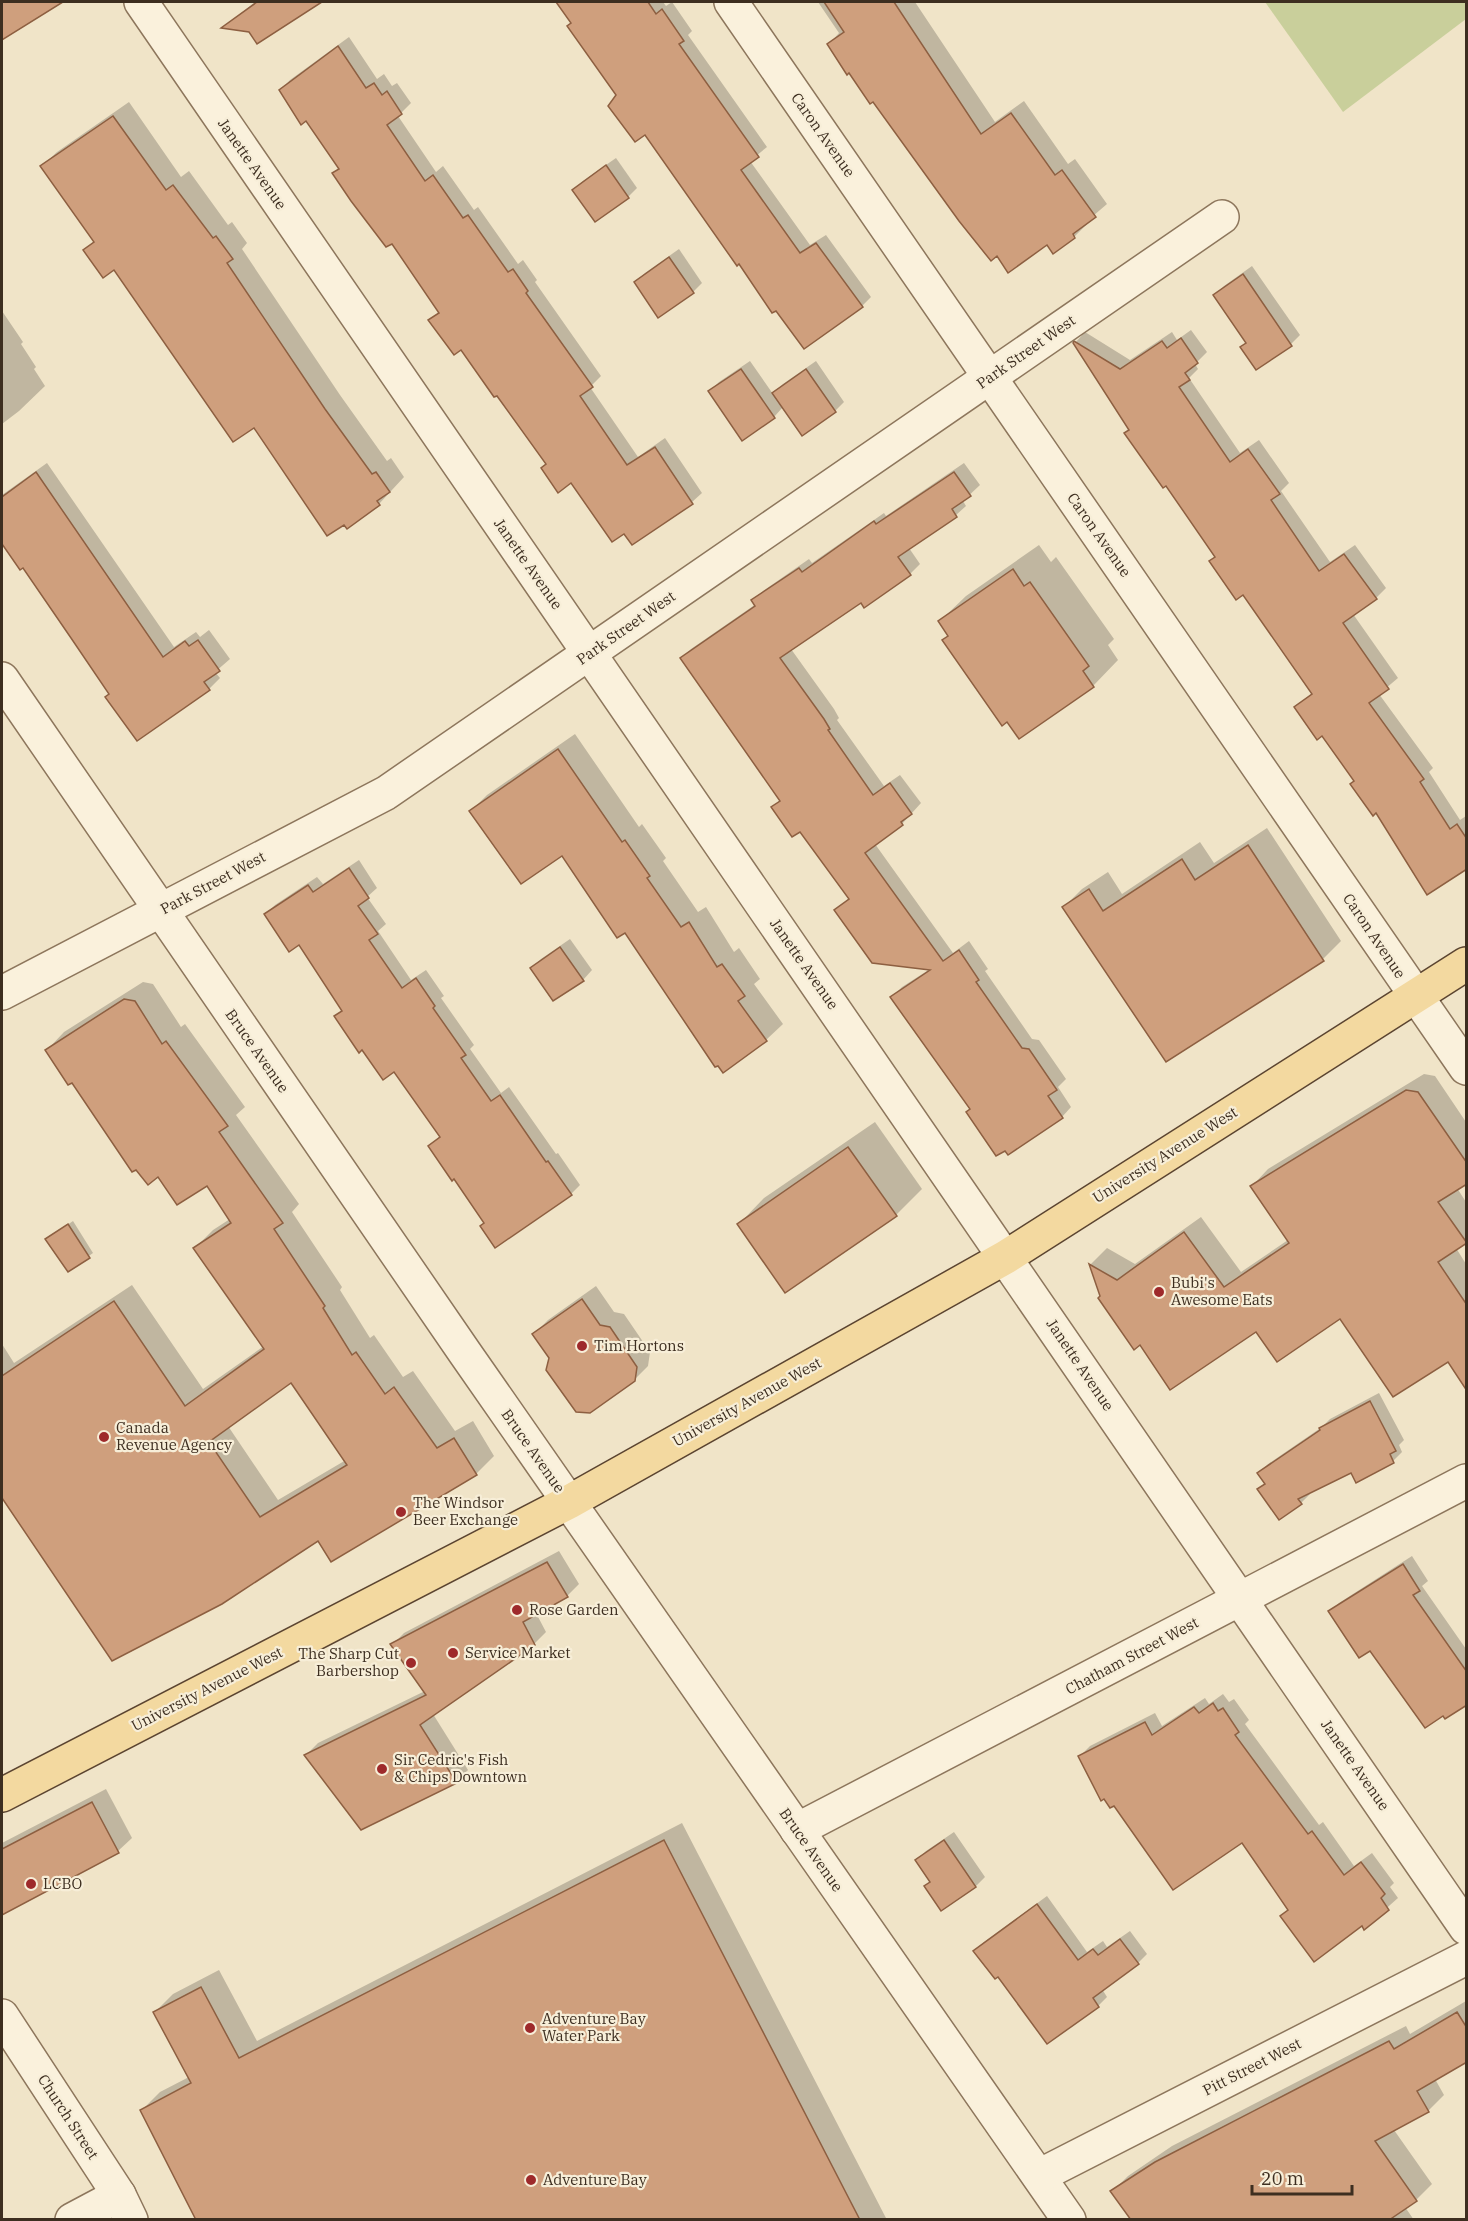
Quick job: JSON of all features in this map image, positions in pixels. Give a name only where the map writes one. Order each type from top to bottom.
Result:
[{"type":"main road","name":"University Avenue West","points":[[2,1795],[569,1502],[1006,1257],[1467,964]]},
{"type":"street","name":"Janette Avenue","points":[[141,2],[1467,1928]]},
{"type":"street","name":"Caron Avenue","points":[[731,2],[1415,996],[1467,1068]]},
{"type":"street","name":"Park Street West","points":[[2,993],[386,793],[1222,217]]},
{"type":"street","name":"Bruce Avenue","points":[[2,679],[569,1502],[1069,2220]]},
{"type":"street","name":"Chatham Street West","points":[[797,1830],[1467,1481]]},
{"type":"street","name":"Pitt Street West","points":[[1039,2176],[1467,1958]]},
{"type":"street","name":"Church Street","points":[[2,2016],[125,2208]]},
{"type":"street","points":[[72,2220],[125,2208]]},
{"type":"green space","points":[[1265,2],[1466,2],[1466,19],[1343,112]]},
{"type":"building","points":[[2,2],[63,2],[2,40]]},
{"type":"building","points":[[257,2],[322,2],[257,44],[249,32],[221,28]]},
{"type":"building","points":[[556,2],[648,2],[656,14],[662,9],[684,41],[679,44],[759,157],[741,170],[800,253],[816,243],[863,307],[804,349],[776,311],[772,313],[739,264],[737,266],[645,135],[635,142],[608,106],[616,95],[567,26],[571,23]]},
{"type":"building","points":[[824,2],[894,2],[981,134],[1011,113],[1055,175],[1062,170],[1096,217],[1073,234],[1075,238],[1053,254],[1047,245],[1008,273],[997,256],[991,261],[959,221],[873,102],[870,104],[849,73],[847,75],[827,44],[844,32]]},
{"type":"building","points":[[338,46],[366,88],[374,83],[382,95],[387,91],[402,114],[387,125],[425,181],[433,175],[463,218],[468,215],[508,272],[513,269],[528,291],[526,293],[593,387],[580,396],[627,465],[655,447],[693,504],[632,545],[624,534],[612,542],[571,483],[558,493],[541,468],[546,464],[497,396],[494,397],[461,350],[454,355],[428,320],[439,313],[392,244],[386,247],[351,201],[332,173],[339,169],[306,121],[301,125],[279,90]]},
{"type":"building","points":[[113,116],[166,190],[173,185],[213,238],[216,236],[233,259],[227,263],[325,409],[372,474],[376,472],[390,492],[377,501],[380,505],[347,529],[344,525],[327,536],[254,428],[233,442],[114,270],[103,278],[83,250],[94,242],[40,166]]},
{"type":"building","points":[[606,165],[629,198],[595,222],[572,190]]},
{"type":"building","points":[[669,257],[694,293],[658,318],[634,282]]},
{"type":"building","points":[[1243,274],[1292,346],[1256,370],[1240,347],[1246,343],[1213,295]]},
{"type":"building","points":[[1181,338],[1198,363],[1185,373],[1190,380],[1179,387],[1230,462],[1248,449],[1280,494],[1271,500],[1319,571],[1344,554],[1377,599],[1343,623],[1389,689],[1369,703],[1424,779],[1420,782],[1450,829],[1457,824],[1467,839],[1467,869],[1427,895],[1376,813],[1373,816],[1350,784],[1354,781],[1322,736],[1317,740],[1294,707],[1312,694],[1243,595],[1236,600],[1209,561],[1215,557],[1166,486],[1163,488],[1124,433],[1129,430],[1073,343],[1074,341],[1120,369],[1162,341],[1167,348]]},
{"type":"building","points":[[741,369],[775,418],[742,441],[708,391]]},
{"type":"building","points":[[806,369],[836,412],[802,436],[772,393]]},
{"type":"building","points":[[36,472],[163,657],[185,641],[189,646],[198,640],[220,671],[204,682],[210,690],[137,741],[105,697],[109,694],[71,638],[23,568],[20,570],[2,544],[2,497]]},
{"type":"building","points":[[954,472],[971,496],[952,509],[957,517],[898,557],[911,575],[864,608],[861,603],[780,658],[824,719],[830,729],[828,730],[873,795],[890,783],[912,814],[901,822],[903,825],[865,853],[943,961],[959,950],[979,980],[976,982],[1022,1048],[1029,1049],[1057,1090],[1048,1096],[1063,1118],[1008,1155],[1005,1151],[996,1156],[966,1112],[970,1109],[890,997],[930,970],[872,963],[834,910],[849,899],[800,832],[792,837],[771,807],[780,801],[680,658],[755,606],[751,600],[799,568],[802,572],[874,521],[876,524]]},
{"type":"building","points":[[1013,569],[1024,586],[1030,582],[1089,666],[1083,671],[1094,687],[1019,739],[1007,722],[1002,726],[942,640],[948,636],[938,621]]},
{"type":"building","points":[[558,749],[622,842],[625,840],[650,876],[647,878],[681,927],[689,922],[717,967],[722,964],[745,996],[738,1001],[767,1041],[723,1073],[718,1066],[715,1067],[625,933],[617,938],[562,856],[521,884],[469,811]]},
{"type":"building","points":[[1248,845],[1324,961],[1166,1062],[1062,907],[1089,889],[1103,911],[1182,859],[1195,880]]},
{"type":"building","points":[[349,868],[369,898],[358,906],[378,934],[369,940],[402,988],[416,978],[435,1006],[433,1008],[466,1055],[461,1058],[491,1101],[500,1095],[546,1162],[548,1161],[572,1195],[495,1248],[480,1226],[484,1223],[428,1146],[440,1137],[394,1072],[383,1080],[362,1050],[359,1053],[334,1016],[342,1011],[299,945],[289,952],[264,914],[308,885],[313,892]]},
{"type":"building","points":[[560,947],[584,981],[553,1001],[530,968]]},
{"type":"building","points":[[124,999],[135,1001],[162,1044],[166,1041],[228,1126],[219,1132],[283,1223],[274,1229],[325,1306],[323,1308],[352,1355],[356,1352],[385,1394],[394,1387],[437,1448],[454,1438],[477,1475],[331,1562],[318,1541],[222,1604],[112,1661],[2,1498],[2,1376],[114,1301],[185,1406],[264,1349],[193,1248],[231,1223],[207,1186],[177,1205],[158,1177],[148,1185],[136,1170],[132,1172],[72,1083],[68,1085],[45,1050]],"holes":[[[291,1383],[347,1465],[260,1517],[209,1442]]]},
{"type":"building","points":[[1406,1090],[1418,1092],[1467,1163],[1467,1184],[1438,1202],[1467,1243],[1438,1262],[1467,1305],[1467,1391],[1448,1362],[1393,1397],[1340,1319],[1277,1362],[1256,1332],[1170,1390],[1140,1345],[1134,1350],[1098,1298],[1100,1296],[1089,1264],[1117,1280],[1184,1232],[1224,1287],[1289,1243],[1250,1186]]},
{"type":"building","points":[[848,1147],[897,1216],[785,1293],[737,1224]]},
{"type":"building","points":[[68,1224],[90,1258],[68,1272],[45,1239]]},
{"type":"building","name":"Tim Hortons","points":[[582,1299],[600,1325],[610,1327],[637,1367],[635,1381],[590,1413],[576,1412],[546,1370],[549,1358],[532,1334]]},
{"type":"building","points":[[1370,1401],[1396,1451],[1390,1454],[1394,1463],[1356,1483],[1351,1473],[1298,1499],[1302,1504],[1279,1520],[1257,1489],[1265,1484],[1257,1473],[1320,1430],[1319,1428]]},
{"type":"building","points":[[547,1562],[568,1597],[523,1622],[535,1645],[420,1725],[457,1783],[361,1830],[304,1755],[426,1695],[390,1644]]},
{"type":"building","points":[[1403,1564],[1420,1591],[1413,1595],[1467,1672],[1467,1705],[1445,1719],[1443,1716],[1425,1728],[1370,1651],[1359,1658],[1328,1611]]},
{"type":"building","points":[[1213,1703],[1218,1711],[1223,1708],[1239,1732],[1235,1735],[1308,1834],[1312,1831],[1344,1875],[1361,1862],[1385,1894],[1381,1898],[1389,1910],[1364,1930],[1362,1926],[1314,1962],[1280,1916],[1288,1910],[1242,1843],[1173,1890],[1114,1806],[1110,1808],[1104,1799],[1101,1801],[1078,1756],[1145,1722],[1152,1735],[1194,1707],[1199,1713]]},
{"type":"building","name":"LCBO","points":[[92,1802],[119,1853],[2,1915],[2,1849]]},
{"type":"building","name":"Adventure Bay Water Park","points":[[664,1840],[860,2220],[196,2220],[140,2110],[191,2083],[153,2012],[201,1987],[239,2058]]},
{"type":"building","points":[[944,1840],[976,1887],[941,1911],[924,1886],[930,1882],[915,1860]]},
{"type":"building","points":[[1037,1904],[1078,1960],[1093,1949],[1098,1955],[1120,1939],[1139,1964],[1093,1998],[1099,2007],[1047,2044],[998,1977],[995,1979],[973,1951]]},
{"type":"building","points":[[1457,2012],[1467,2028],[1467,2062],[1417,2091],[1429,2112],[1375,2141],[1417,2201],[1389,2220],[1131,2220],[1110,2191],[1155,2162],[1389,2041],[1394,2049]]},
{"type":"place","name":"Bubi's Awesome Eats","points":[[1159,1292]]},
{"type":"place","name":"Tim Hortons","points":[[582,1346]]},
{"type":"place","name":"Canada Revenue Agency","points":[[104,1437]]},
{"type":"place","name":"The Windsor Beer Exchange","points":[[401,1512]]},
{"type":"place","name":"Rose Garden","points":[[517,1610]]},
{"type":"place","name":"Service Market","points":[[453,1653]]},
{"type":"place","name":"The Sharp Cut Barbershop","points":[[411,1663]]},
{"type":"place","name":"Sir Cedric's Fish & Chips Downtown","points":[[382,1769]]},
{"type":"place","name":"LCBO","points":[[31,1884]]},
{"type":"place","name":"Adventure Bay Water Park","points":[[530,2028]]},
{"type":"place","name":"Adventure Bay","points":[[531,2180]]}]
